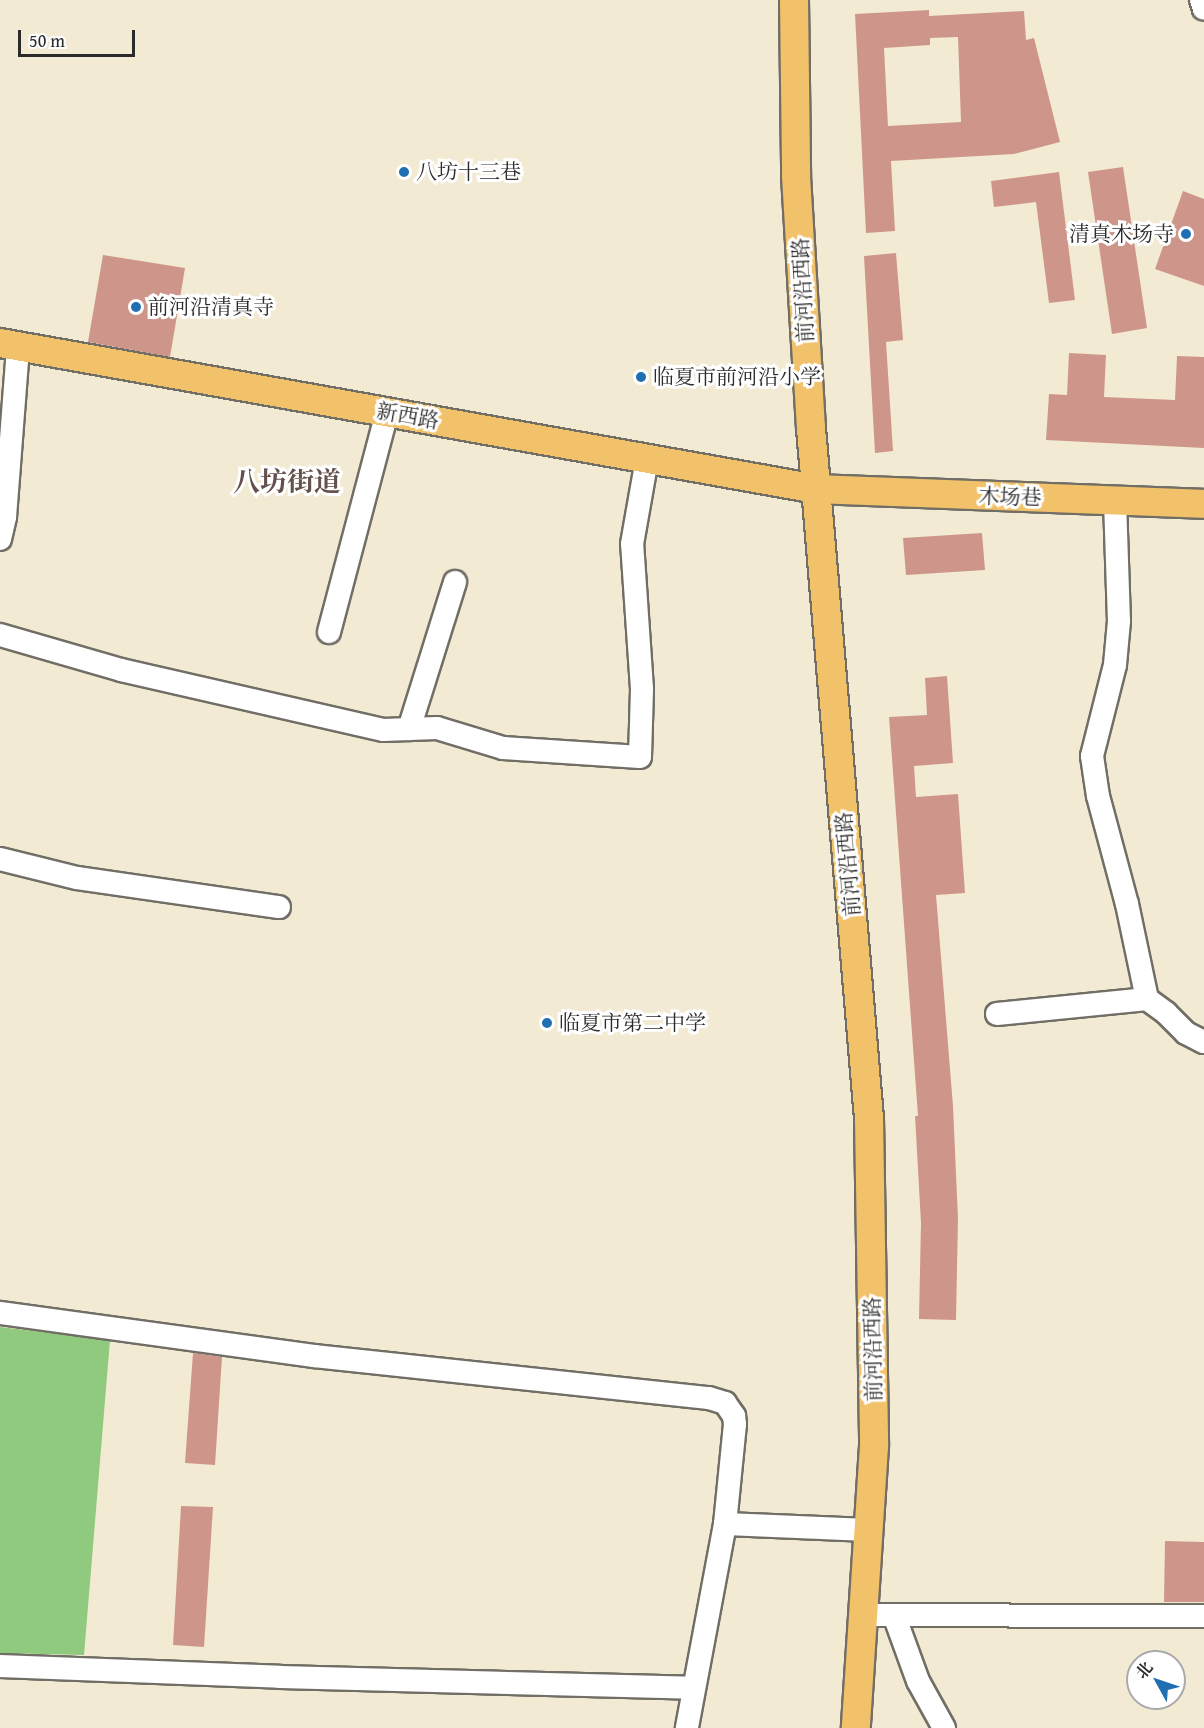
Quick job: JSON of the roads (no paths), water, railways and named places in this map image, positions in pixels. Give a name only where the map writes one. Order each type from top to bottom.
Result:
[{"type":"main road","name":"前河沿西路","points":[[794,0],[796,176],[816,489],[869,1118],[874,1446],[856,1728]]},
{"type":"main road","name":"新西路","points":[[9,345],[816,489]]},
{"type":"main road","name":"木场巷","points":[[816,489],[1204,504]]},
{"type":"street","points":[[1201,0],[1204,9]]},
{"type":"street","points":[[0,539],[5,517],[9,345]]},
{"type":"street","points":[[329,632],[387,412]]},
{"type":"street","points":[[0,635],[121,670],[383,730],[436,728],[503,748],[640,757],[642,689],[632,544],[647,459]]},
{"type":"street","points":[[1115,501],[1119,621],[1114,665],[1092,756],[1098,796],[1127,904],[1147,999],[1186,1032],[1204,1042]]},
{"type":"street","points":[[409,729],[454,582]]},
{"type":"street","points":[[0,859],[77,878],[279,907]]},
{"type":"street","points":[[996,1014],[1147,999]]},
{"type":"street","points":[[0,1313],[314,1356],[717,1400],[730,1409],[735,1424],[725,1524],[692,1688],[687,1728]]},
{"type":"street","points":[[725,1524],[869,1530]]},
{"type":"street","points":[[863,1615],[1204,1616]]},
{"type":"street","points":[[894,1615],[918,1681],[944,1728]]},
{"type":"street","points":[[0,1666],[280,1677],[692,1688]]},
{"type":"place","name":"八坊十三巷","points":[[404,172]]},
{"type":"place","name":"清真木场寺","points":[[1186,234]]},
{"type":"place","name":"前河沿清真寺","points":[[136,307]]},
{"type":"place","name":"临夏市前河沿小学","points":[[641,377]]},
{"type":"place","name":"临夏市第二中学","points":[[547,1023]]},
{"type":"district","name":"八坊街道","points":[[287,482]]}]
